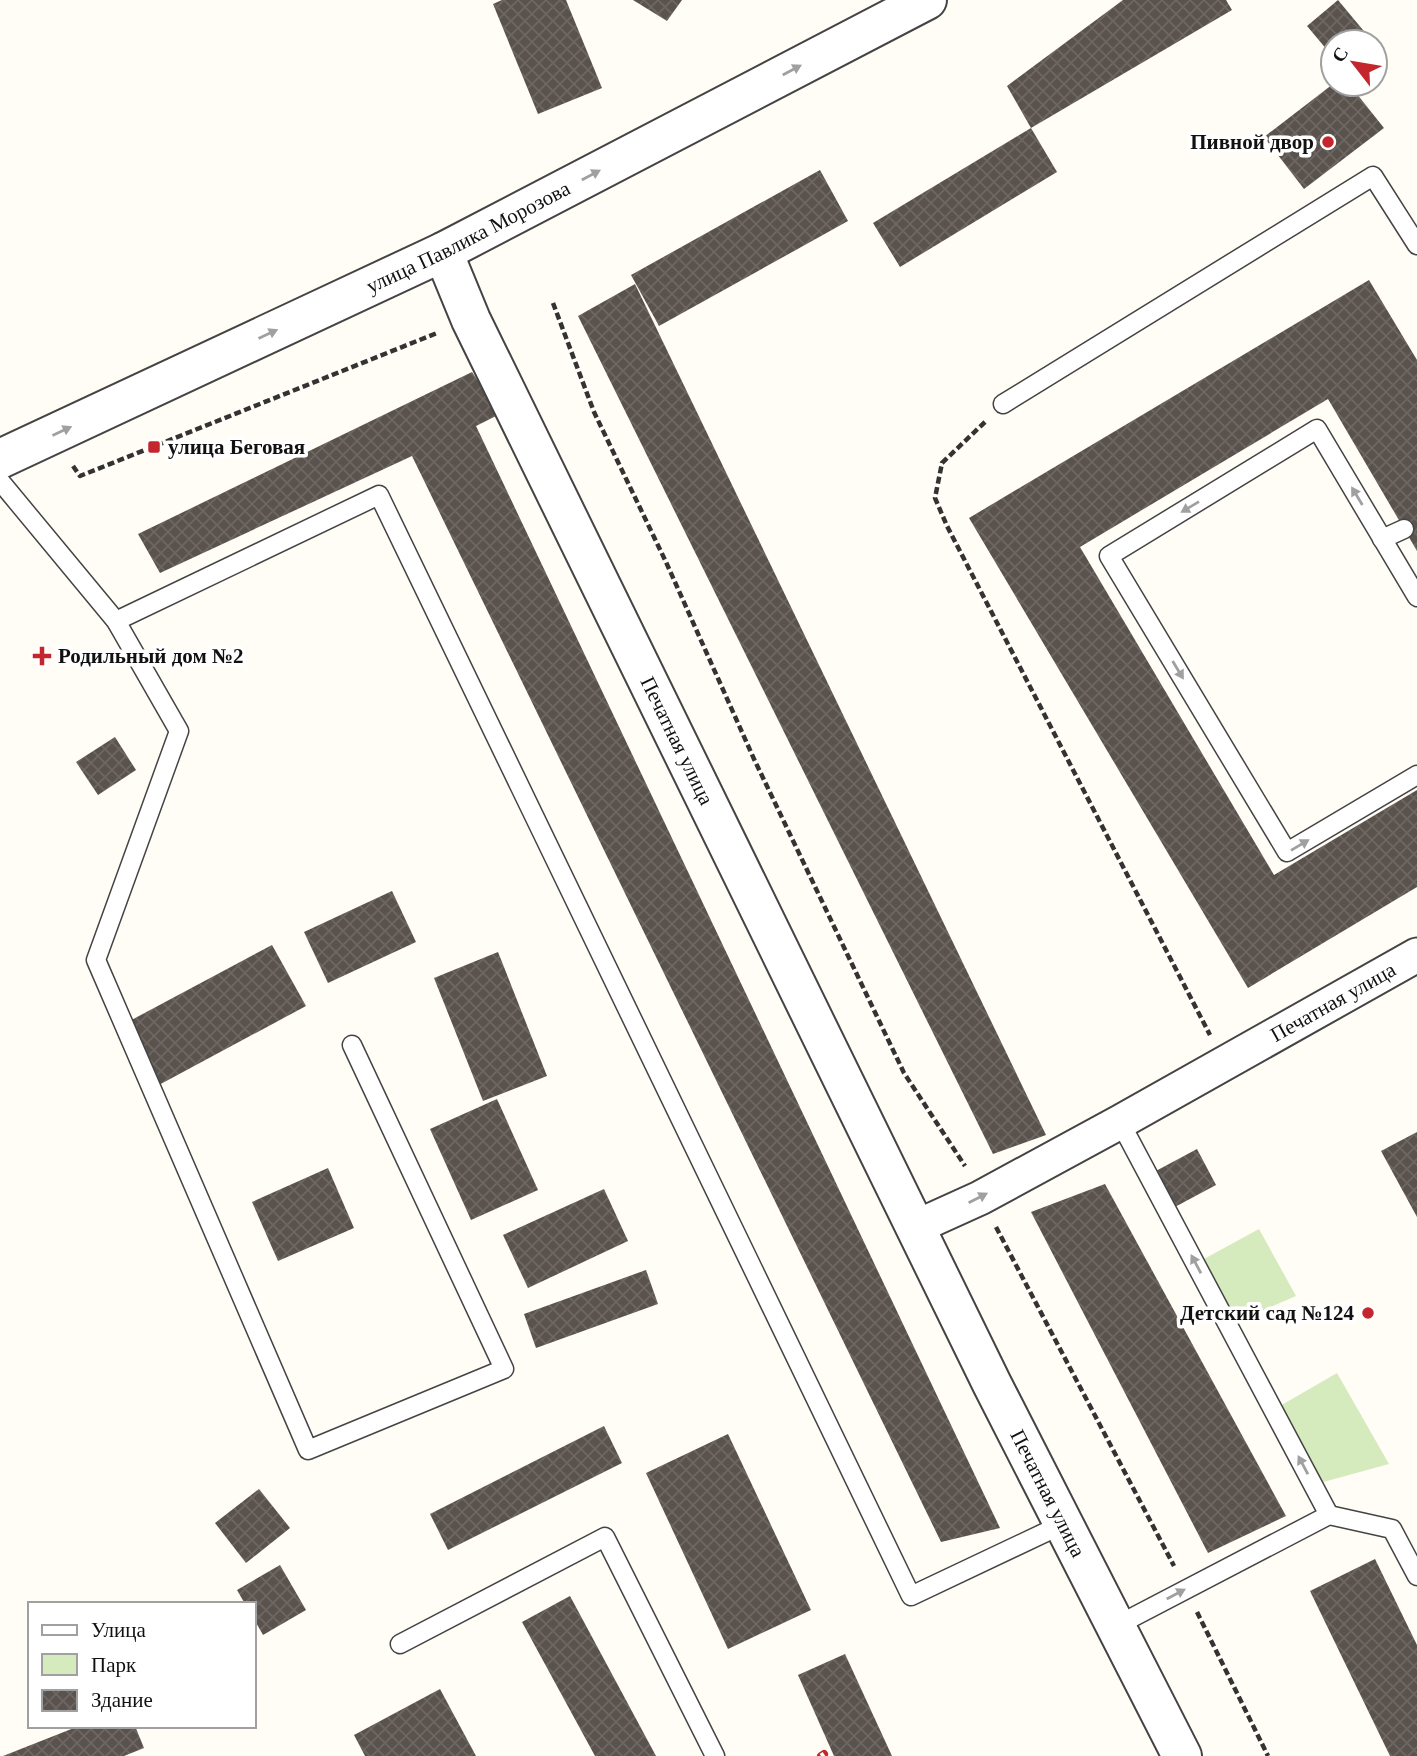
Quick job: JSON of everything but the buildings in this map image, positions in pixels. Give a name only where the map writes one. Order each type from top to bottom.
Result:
[{"type":"street","name":"улица Павлика Морозова","points":[[0,459],[443,252],[927,0]]},
{"type":"street","name":"Печатная улица","points":[[443,252],[471,320],[916,1227],[1182,1756]]},
{"type":"street","name":"Печатная улица","points":[[916,1227],[980,1198],[1120,1122],[1417,955]]},
{"type":"lane","points":[[1003,404],[1373,176],[1417,246]]},
{"type":"lane","points":[[1417,597],[1317,429],[1109,556],[1287,852],[1390,799],[1417,775]]},
{"type":"lane","points":[[0,481],[116,621],[179,731],[96,960],[308,1450],[504,1369],[352,1045]]},
{"type":"lane","points":[[116,621],[379,495],[911,1596],[1063,1524]]},
{"type":"lane","points":[[1382,539],[1404,529]]},
{"type":"lane","points":[[1120,1122],[1329,1515]]},
{"type":"lane","points":[[1116,1626],[1329,1515],[1392,1529],[1417,1576]]},
{"type":"lane","points":[[400,1644],[605,1537],[715,1756]]},
{"type":"path","points":[[553,303],[594,412],[666,562],[766,784],[904,1073],[963,1162],[1185,1589],[1268,1756]]},
{"type":"path","points":[[52,435],[80,476],[471,320]]},
{"type":"path","points":[[1003,404],[942,463],[936,498],[960,551],[1224,1063]]},
{"type":"green space","points":[[1259,1229],[1296,1296],[1234,1323],[1202,1260]]},
{"type":"green space","points":[[1337,1373],[1389,1464],[1305,1487],[1266,1414]]},
{"type":"place","name":"Пивной двор","points":[[1328,142]]},
{"type":"place","name":"улица Беговая","points":[[154,447]]},
{"type":"place","name":"Родильный дом №2","points":[[42,656]]},
{"type":"place","name":"Детский сад №124","points":[[1368,1313]]}]
